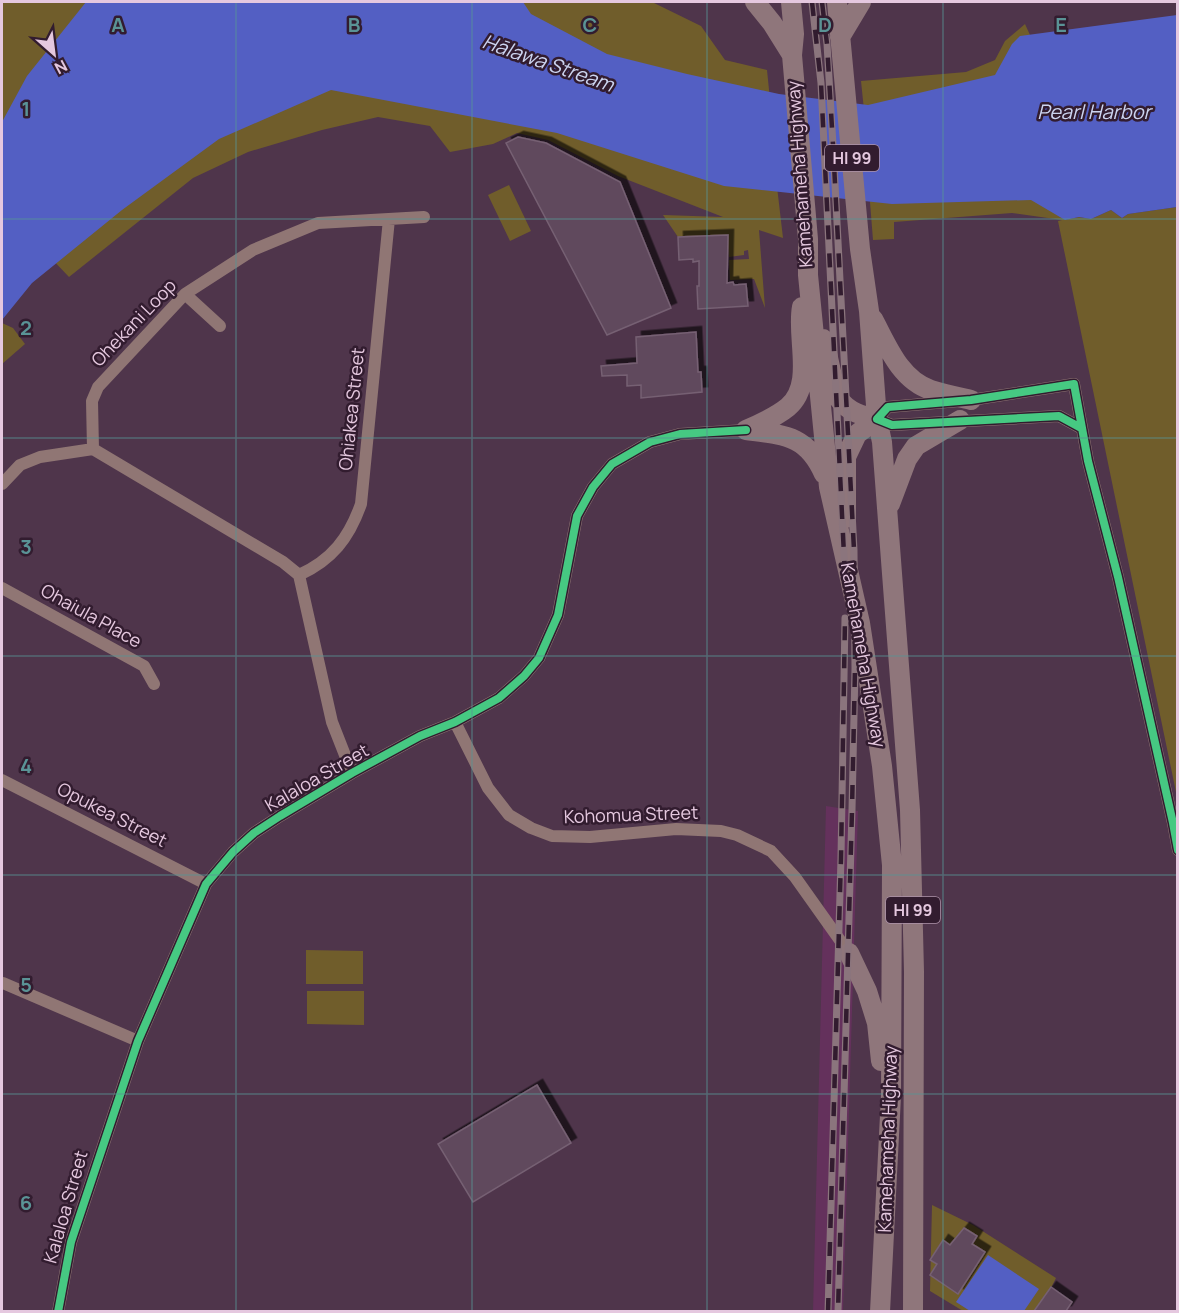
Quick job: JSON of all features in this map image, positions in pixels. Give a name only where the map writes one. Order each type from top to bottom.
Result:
[{"type":"main road","points":[[755,2],[772,23],[792,56]]},
{"type":"main road","name":"Kamehameha Highway","points":[[791,2],[794,34],[792,56],[808,239],[808,275],[829,487],[860,623],[882,765],[892,866],[891,1096],[880,1311]]},
{"type":"main road","name":"Kamehameha Highway","points":[[837,2],[860,249],[869,311],[877,419],[882,442],[910,810],[914,994],[913,1311]]},
{"type":"main road","points":[[840,37],[861,2]]},
{"type":"main road","points":[[746,430],[789,406],[800,391],[802,369],[800,318],[808,275]]},
{"type":"main road","points":[[812,311],[828,352],[839,399],[857,414],[877,419]]},
{"type":"main road","points":[[869,311],[896,363],[910,376],[928,389],[971,400]]},
{"type":"main road","points":[[848,564],[844,483],[846,457],[857,434],[877,419]]},
{"type":"main road","points":[[888,509],[907,459],[916,446],[960,420]]},
{"type":"main road","points":[[746,430],[784,435],[805,445],[817,458],[829,487]]},
{"type":"main road","points":[[849,953],[867,991],[877,1023],[882,1065],[891,1096]]},
{"type":"street","name":"Ohekani Loop","points":[[93,449],[92,401],[98,387],[185,294],[253,250],[318,223],[424,217]]},
{"type":"street","name":"Ohiakea Street","points":[[299,575],[319,566],[339,545],[355,521],[361,504],[389,219]]},
{"type":"street","points":[[185,294],[220,326]]},
{"type":"street","points":[[1081,428],[1059,416],[892,425],[877,419],[888,407],[971,400],[1074,384],[1081,428],[1118,578],[1178,850]]},
{"type":"street","name":"Kalaloa Street","points":[[58,1311],[71,1242],[138,1041],[206,884],[233,852],[254,833],[352,773],[420,736],[455,722],[498,698],[524,676],[539,658],[558,615],[577,516],[593,487],[612,464],[650,442],[680,434],[746,430]]},
{"type":"street","points":[[2,484],[20,465],[40,457],[93,449],[284,562],[299,575],[332,722],[352,773]]},
{"type":"street","name":"Ohaiula Place","points":[[2,588],[144,666],[154,684]]},
{"type":"street","name":"Kohomua Street","points":[[455,722],[488,788],[509,815],[531,828],[552,836],[571,837],[676,829],[721,831],[737,835],[771,851],[795,877],[849,953]]},
{"type":"street","name":"Opukea Street","points":[[2,780],[206,884]]},
{"type":"street","points":[[3,983],[138,1041]]},
{"type":"shaded area","points":[[2,2],[211,2],[2,223]]},
{"type":"shaded area","points":[[473,2],[652,2],[701,26],[725,60],[767,70],[773,129]]},
{"type":"shaded area","points":[[1025,24],[1030,35],[1012,79],[868,149],[861,81],[966,72],[995,60],[1005,41]]},
{"type":"shaded area","points":[[361,46],[776,178],[783,238],[759,230],[765,308],[754,279],[730,280],[729,260],[749,259],[748,250],[744,251],[744,255],[729,257],[727,235],[678,237],[663,215],[723,217],[618,176],[548,140],[517,133],[493,144],[450,152],[430,126],[378,117],[322,130],[248,152],[193,178],[69,277],[50,257],[58,222]]},
{"type":"shaded area","points":[[868,177],[1033,189],[1065,220],[1079,217],[1091,219],[1111,210],[1122,218],[1128,214],[1177,207],[1177,797],[1058,221],[1062,220],[1012,213],[894,222],[894,239],[873,240]]},
{"type":"shaded area","points":[[509,185],[531,231],[510,241],[488,195]]},
{"type":"shaded area","points":[[2,323],[13,328],[25,344],[2,364]]},
{"type":"shaded area","points":[[826,806],[858,811],[843,1311],[813,1312]]},
{"type":"shaded area","points":[[306,950],[363,951],[363,984],[306,984]]},
{"type":"shaded area","points":[[307,991],[364,991],[364,1025],[307,1024]]},
{"type":"shaded area","points":[[932,1205],[973,1225],[1056,1278],[1051,1288],[1072,1302],[1066,1311],[963,1311],[930,1291]]},
{"type":"water","points":[[86,2],[523,2],[531,14],[607,54],[779,94],[868,105],[995,75],[1012,44],[1020,36],[1177,15],[1177,207],[1128,214],[1122,218],[1111,210],[1091,219],[1079,217],[1065,220],[1031,200],[892,204],[724,186],[557,133],[331,90],[219,139],[122,210],[32,283],[2,320],[2,122],[27,76]]},
{"type":"water","points":[[988,1255],[1039,1289],[1024,1311],[970,1311],[956,1302]]},
{"type":"building","points":[[518,137],[546,143],[620,182],[671,308],[607,335],[506,143]]},
{"type":"building","points":[[728,235],[727,283],[746,284],[748,306],[698,309],[699,261],[679,260],[678,237]]},
{"type":"building","points":[[696,332],[698,372],[701,372],[702,392],[641,398],[641,385],[627,386],[627,375],[602,376],[601,366],[637,363],[636,337]]},
{"type":"building","points":[[537,1085],[571,1143],[473,1202],[438,1144]]},
{"type":"building","points":[[964,1228],[977,1236],[972,1244],[985,1252],[958,1294],[930,1275],[937,1264],[930,1260],[943,1240],[950,1245]]},
{"type":"building","points":[[1051,1287],[1072,1302],[1066,1311],[1034,1311]]},
{"type":"railway","points":[[812,2],[821,83],[845,576]]},
{"type":"railway","points":[[822,2],[833,145],[854,550],[855,668],[838,1312]]},
{"type":"railway","points":[[828,1312],[841,858],[845,618]]},
{"type":"cycle path","points":[[1081,428],[1059,416],[892,425],[877,419],[888,407],[971,400],[1074,384],[1088,461],[1118,577],[1178,850]]},
{"type":"cycle path","points":[[58,1312],[71,1242],[138,1041],[206,884],[233,852],[254,833],[352,773],[420,736],[455,722],[499,698],[524,676],[539,658],[558,615],[577,516],[593,487],[612,464],[650,442],[680,434],[746,430]]},
{"type":"water label","name":"Hālawa Stream","points":[[548,63]]},
{"type":"water label","name":"Pearl Harbor","points":[[1094,112]]}]
